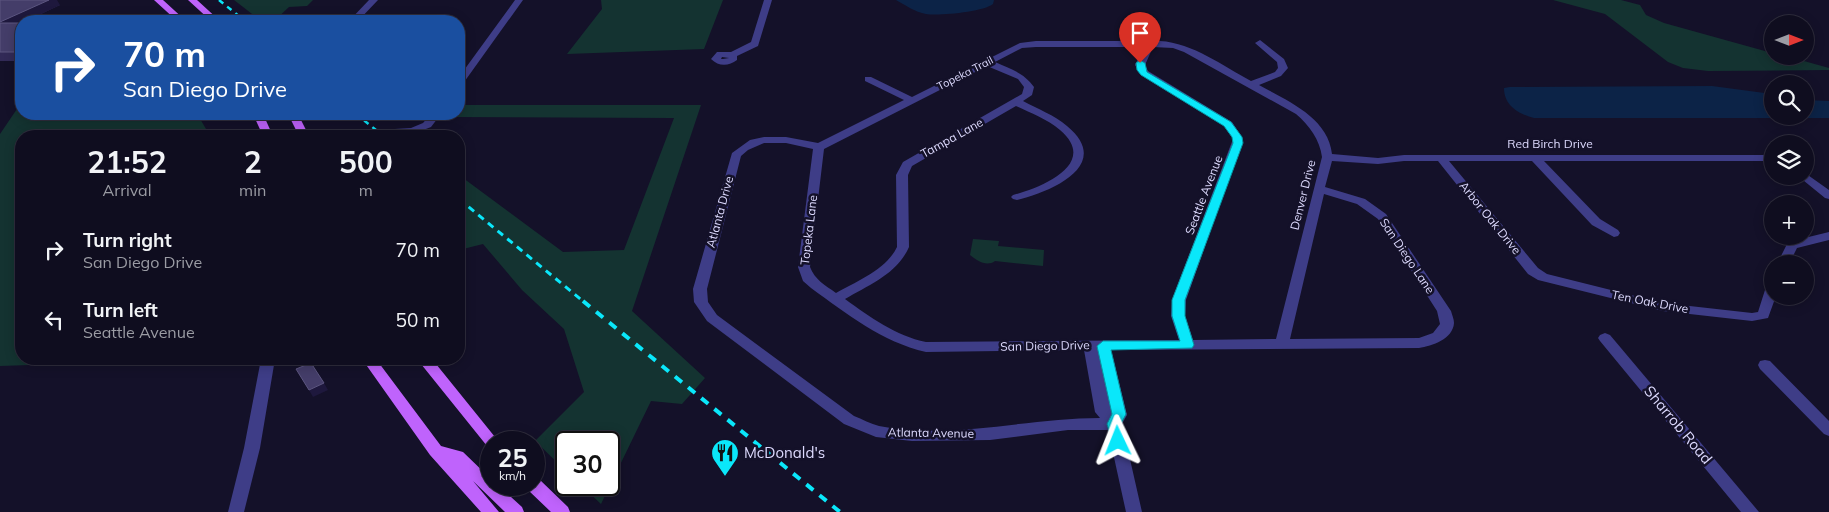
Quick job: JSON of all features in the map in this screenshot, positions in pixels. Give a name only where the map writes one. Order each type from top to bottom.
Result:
[{"type":"main road","points":[[158,0],[175,15]]},
{"type":"main road","points":[[192,0],[209,15]]},
{"type":"main road","points":[[373,365],[436,451],[491,512]]},
{"type":"main road","points":[[429,365],[483,431]]},
{"type":"main road","points":[[436,451],[457,456],[516,512]]},
{"type":"main road","points":[[545,495],[562,512]]},
{"type":"street","points":[[359,15],[374,0]]},
{"type":"street","points":[[465,74],[519,0]]},
{"type":"street","points":[[732,54],[756,43],[768,0]]},
{"type":"street","points":[[1251,85],[1278,74],[1283,68],[1281,62],[1260,43]]},
{"type":"street","name":"Seattle Avenue","points":[[1150,44],[1140,63],[1141,70],[1228,124],[1238,139],[1238,144],[1178,300],[1178,316],[1188,345]]},
{"type":"street","name":"Topeka Trail","points":[[819,147],[1015,48],[1029,45],[1175,45]]},
{"type":"street","name":"Denver Drive","points":[[1175,45],[1251,85],[1306,117],[1326,147],[1327,157],[1282,344]]},
{"type":"street","points":[[986,62],[1026,81],[1029,91],[1027,95],[1016,102]]},
{"type":"street","points":[[868,80],[911,100]]},
{"type":"street","points":[[1016,102],[1061,125],[1072,137],[1078,150],[1075,165],[1062,179],[1045,189],[1017,197]]},
{"type":"street","name":"Tampa Lane","points":[[836,299],[890,265],[901,254],[903,247],[902,175],[907,164],[1016,102]]},
{"type":"street","points":[[414,130],[422,128],[430,120]]},
{"type":"street","name":"Atlanta Drive","points":[[702,304],[700,289],[735,158],[745,147],[767,140],[789,140],[819,147]]},
{"type":"street","name":"Topeka Lane","points":[[819,147],[804,267],[809,280],[836,299]]},
{"type":"street","name":"Red Birch Drive","points":[[1327,157],[1378,161],[1402,158],[1764,157]]},
{"type":"street","name":"Arbor Oak Drive","points":[[1441,158],[1533,271],[1541,276]]},
{"type":"street","points":[[1535,158],[1596,222],[1614,233]]},
{"type":"street","points":[[1814,184],[1829,196]]},
{"type":"street","name":"San Diego Lane","points":[[1318,189],[1356,199],[1380,214],[1444,311],[1446,324],[1444,332]]},
{"type":"street","points":[[1787,255],[1792,245],[1829,236]]},
{"type":"street","name":"Ten Oak Drive","points":[[1541,276],[1663,307],[1753,317],[1762,315],[1766,305]]},
{"type":"street","name":"San Diego Drive","points":[[836,299],[901,340],[922,347],[1418,343],[1434,339],[1444,332]]},
{"type":"street","name":"Atlanta Avenue","points":[[702,304],[712,318],[849,420],[876,432],[912,435],[990,434],[1068,424],[1114,424]]},
{"type":"street","name":"Sharrob Road","points":[[1605,338],[1751,512]]},
{"type":"street","points":[[1096,346],[1103,412],[1114,424],[1134,512]]},
{"type":"street","points":[[236,512],[252,448],[267,365]]},
{"type":"street","points":[[1764,365],[1829,430]]},
{"type":"green space","points":[[234,0],[313,0],[307,6],[289,7],[280,15],[253,15]]},
{"type":"green space","points":[[601,0],[723,0],[704,49],[567,54],[602,9]]},
{"type":"green space","points":[[1553,0],[1621,0],[1640,5],[1646,15],[1664,23],[1764,51],[1764,65],[1814,64],[1829,68],[1829,70],[1708,71],[1683,68],[1668,62],[1605,14]]},
{"type":"green space","points":[[465,105],[701,105],[632,311],[705,378],[682,404],[651,401],[620,465],[620,431],[555,431],[555,460],[545,451],[545,431],[584,392],[564,329],[522,290],[483,244],[465,248],[465,179],[563,252],[624,250],[674,118],[465,117]]},
{"type":"green space","points":[[15,112],[15,120],[201,120],[206,129],[15,130],[15,365],[30,365],[0,366],[0,134]]},
{"type":"green space","points":[[973,239],[999,241],[998,246],[1044,250],[1043,266],[995,261],[992,263],[982,262],[970,255]]},
{"type":"green space","points":[[593,496],[605,496],[601,504]]},
{"type":"water","points":[[896,0],[994,0],[993,4],[988,7],[961,13],[926,14],[918,12]]},
{"type":"water","points":[[1712,86],[1764,93],[1764,118],[1534,118],[1513,108],[1507,100],[1504,88]]},
{"type":"water","points":[[1814,100],[1829,101],[1829,118],[1814,118]]},
{"type":"building","points":[[0,0],[49,0],[15,15],[0,22]]},
{"type":"building","points":[[0,23],[15,23],[15,52],[0,52]]},
{"type":"building","points":[[306,365],[312,365],[324,383],[309,390],[296,369]]},
{"type":"railway","points":[[219,0],[238,15]]},
{"type":"railway","points":[[364,120],[376,130]]},
{"type":"railway","points":[[465,204],[584,302]]},
{"type":"railway","points":[[583,301],[840,512]]},
{"type":"place","name":"McDonald's","points":[[725,477]]},
{"type":"route","points":[[1118,441],[1114,424],[1119,414],[1103,346],[1188,345],[1178,316],[1178,300],[1238,143],[1233,129],[1228,124],[1144,73],[1141,70],[1140,63]]}]
